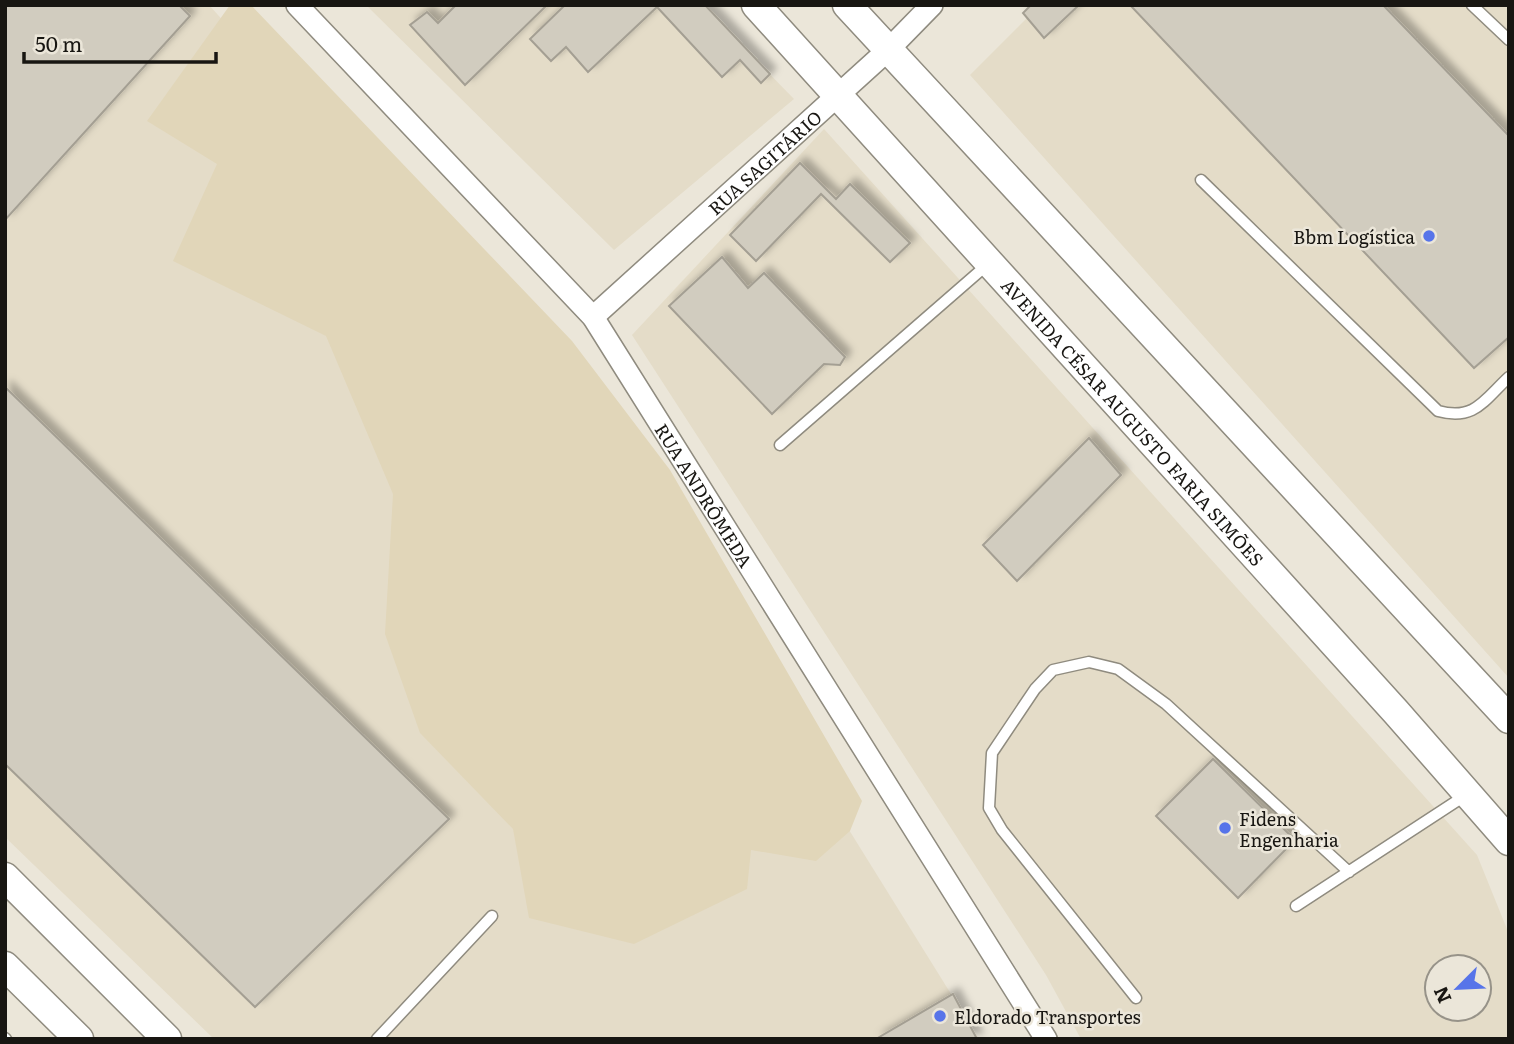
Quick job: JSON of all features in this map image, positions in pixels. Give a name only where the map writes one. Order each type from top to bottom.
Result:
[{"type":"street","name":"RUA ANDRÔMEDA","points":[[297,5],[593,317],[1046,1039]]},
{"type":"street","name":"AVENIDA CÉSAR AUGUSTO FARIA SIMÕES","points":[[756,5],[1509,841]]},
{"type":"street","points":[[846,5],[1509,719]]},
{"type":"street","name":"RUA SAGITÁRIO","points":[[593,317],[889,49],[932,5]]},
{"type":"street","points":[[5,877],[167,1039]]},
{"type":"street","points":[[5,966],[79,1039]]},
{"type":"lane","points":[[1472,5],[1509,40]]},
{"type":"lane","points":[[1201,180],[1438,411],[1454,416],[1472,412],[1509,377]]},
{"type":"lane","points":[[780,445],[990,262]]},
{"type":"lane","points":[[1136,999],[1002,830],[989,808],[992,753],[1035,688],[1053,670],[1089,662],[1118,669],[1166,704],[1349,872]]},
{"type":"lane","points":[[1296,906],[1468,794]]},
{"type":"lane","points":[[377,1039],[492,916]]},
{"type":"shaded area","points":[[5,5],[209,5],[619,460],[979,1039],[214,1039],[5,837]]},
{"type":"shaded area","points":[[230,5],[251,5],[572,341],[670,470],[862,801],[850,831],[816,861],[751,850],[747,889],[634,944],[529,918],[513,829],[420,733],[385,634],[393,494],[326,336],[173,261],[217,164],[147,121]]},
{"type":"shaded area","points":[[366,5],[702,5],[794,99],[614,250]]},
{"type":"shaded area","points":[[1040,5],[1509,5],[1509,678],[970,75]]},
{"type":"shaded area","points":[[824,129],[1477,855],[1509,934],[1509,1039],[1081,1039],[1046,975],[632,335]]},
{"type":"building","points":[[5,5],[179,5],[190,16],[5,220]]},
{"type":"building","points":[[456,5],[547,5],[465,85],[410,25],[427,12],[438,23]]},
{"type":"building","points":[[565,5],[705,5],[770,74],[761,83],[740,60],[722,77],[657,7],[588,72],[566,47],[551,61],[530,39]]},
{"type":"building","points":[[1031,5],[1079,5],[1044,38],[1023,13]]},
{"type":"building","name":"Bbm Logística","points":[[1130,5],[1383,5],[1509,136],[1509,337],[1474,368]]},
{"type":"building","points":[[800,163],[836,199],[850,184],[910,243],[890,262],[821,194],[756,261],[730,235]]},
{"type":"building","points":[[722,257],[748,288],[764,273],[845,357],[840,365],[824,364],[772,414],[669,306]]},
{"type":"building","points":[[5,387],[449,819],[255,1007],[5,764]]},
{"type":"building","points":[[1089,438],[1121,475],[1017,581],[983,545]]},
{"type":"building","name":"Fidens Engenharia","points":[[1213,759],[1295,840],[1238,898],[1156,816]]},
{"type":"building","name":"Eldorado Transportes","points":[[953,994],[977,1039],[876,1039]]},
{"type":"place","name":"Bbm Logística","points":[[1429,236]]},
{"type":"place","name":"Fidens Engenharia","points":[[1225,828]]},
{"type":"place","name":"Eldorado Transportes","points":[[940,1016]]}]
